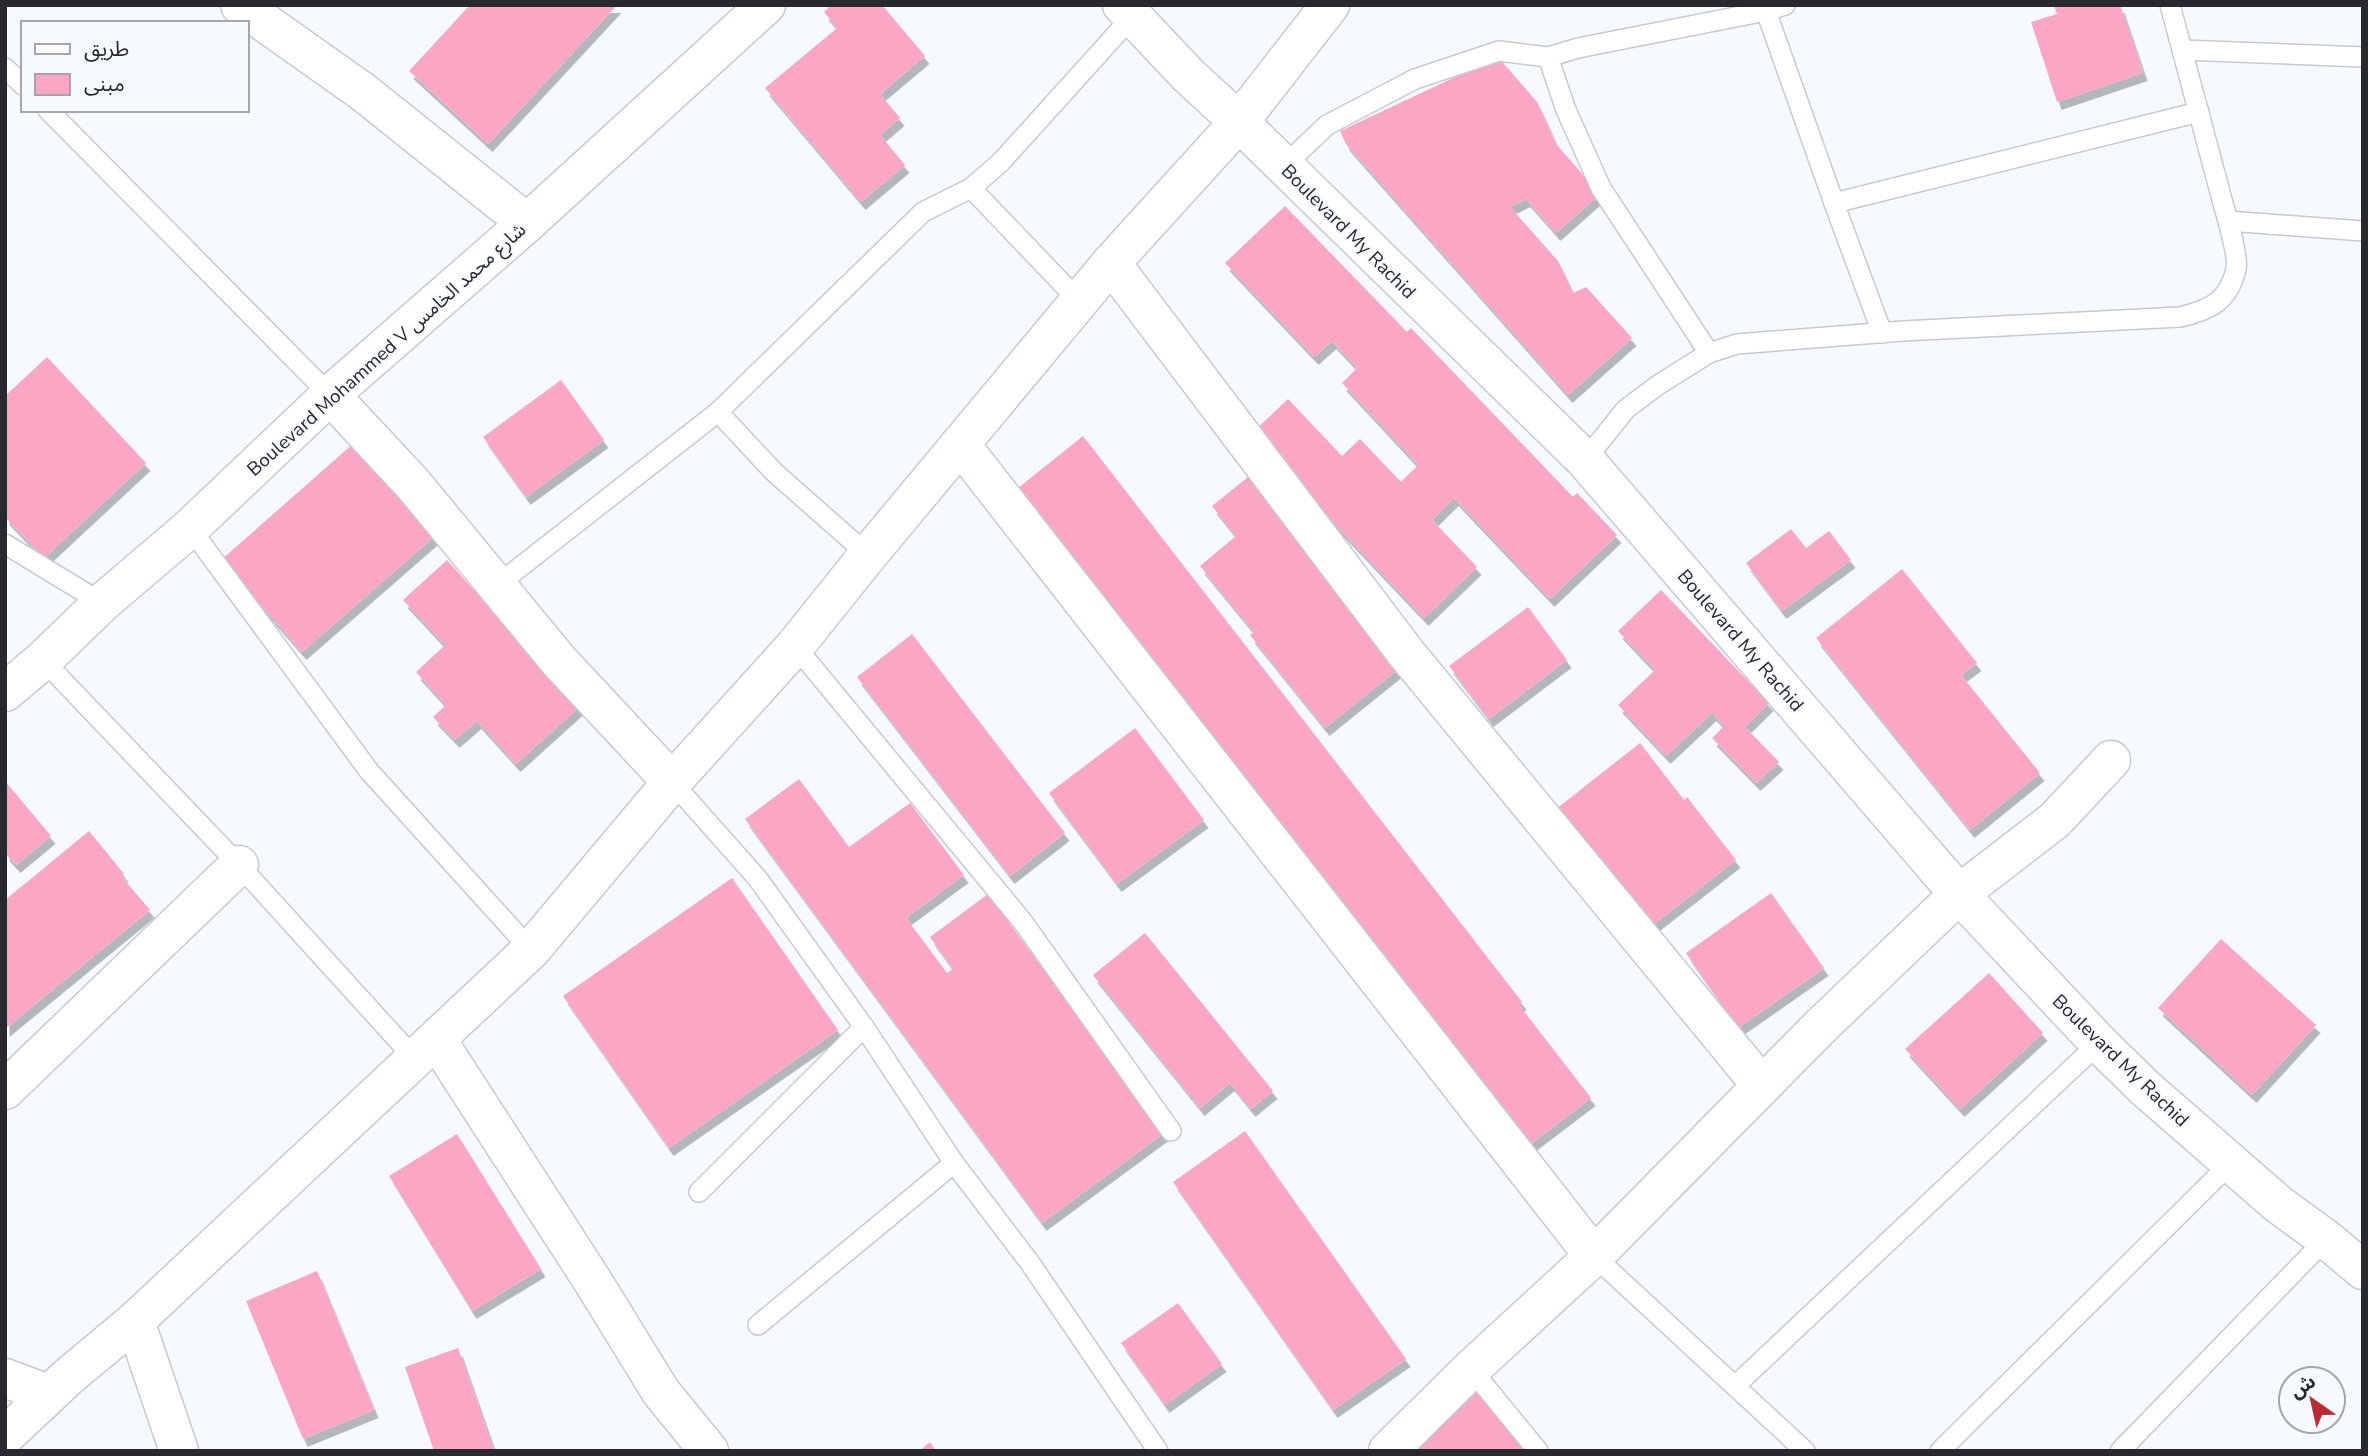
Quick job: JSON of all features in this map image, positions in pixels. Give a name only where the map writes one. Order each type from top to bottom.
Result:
[{"type":"street","name":"Boulevard Mohammed V شارع محمد الخامس","points":[[5,692],[43,660],[102,603],[190,528],[330,395],[527,223],[766,5]]},
{"type":"street","points":[[5,1436],[48,1394],[135,1321],[531,950],[672,782],[795,646],[1111,263],[1240,122],[1330,5]]},
{"type":"street","points":[[253,9],[363,92],[527,223]]},
{"type":"street","name":"Boulevard My Rachid","points":[[1126,12],[1585,460],[1959,894],[2099,1044],[2145,1088],[2278,1204],[2363,1270]]},
{"type":"street","points":[[1111,263],[1406,653],[1762,1086]]},
{"type":"street","points":[[330,395],[413,484],[559,661],[672,782]]},
{"type":"street","points":[[960,444],[1594,1256]]},
{"type":"street","points":[[1388,1451],[1471,1369],[1594,1256],[1762,1086],[1959,894],[2055,820],[2111,761]]},
{"type":"street","points":[[5,1090],[239,865]]},
{"type":"street","points":[[427,1050],[592,1280],[661,1392],[709,1451]]},
{"type":"street","points":[[135,1321],[179,1451]]},
{"type":"street","points":[[5,1378],[48,1394]]},
{"type":"lane","points":[[1585,460],[1626,409],[1709,353],[1737,344],[1882,332],[2180,317],[2204,311],[2217,303],[2229,290],[2237,266],[2228,221],[2170,5]]},
{"type":"lane","points":[[1284,166],[1326,125],[1415,79],[1499,51],[1548,57],[1578,48],[1776,8],[1834,203],[1882,332]]},
{"type":"lane","points":[[496,586],[718,412],[907,225],[932,206],[971,188],[1001,162],[1126,12]]},
{"type":"lane","points":[[2182,50],[2363,57]]},
{"type":"lane","points":[[1548,57],[1566,110],[1601,188],[1709,353]]},
{"type":"lane","points":[[5,68],[21,83]]},
{"type":"lane","points":[[1834,203],[2199,111]]},
{"type":"lane","points":[[50,112],[330,395]]},
{"type":"lane","points":[[971,188],[1079,301]]},
{"type":"lane","points":[[2228,221],[2363,231]]},
{"type":"lane","points":[[718,412],[774,472],[868,555]]},
{"type":"lane","points":[[190,528],[369,771],[531,950]]},
{"type":"lane","points":[[5,544],[102,603]]},
{"type":"lane","points":[[795,646],[1023,922],[1171,1131]]},
{"type":"lane","points":[[43,660],[239,865],[427,1050]]},
{"type":"lane","points":[[672,782],[758,879],[864,1027],[954,1163],[1030,1263],[1158,1451]]},
{"type":"lane","points":[[699,1192],[864,1027]]},
{"type":"lane","points":[[1735,1386],[2099,1044]]},
{"type":"lane","points":[[1940,1451],[2232,1162]]},
{"type":"lane","points":[[758,1325],[954,1163]]},
{"type":"lane","points":[[2120,1451],[2326,1239]]},
{"type":"lane","points":[[1594,1256],[1805,1451]]},
{"type":"lane","points":[[1471,1369],[1538,1451]]},
{"type":"building","points":[[470,5],[617,5],[488,144],[409,71]]},
{"type":"building","points":[[831,5],[882,5],[925,56],[880,94],[900,118],[880,135],[905,165],[861,202],[765,88],[837,28],[824,12]]},
{"type":"building","points":[[2054,5],[2120,5],[2143,73],[2057,102],[2031,22],[2057,14]]},
{"type":"building","points":[[1498,57],[1537,102],[1556,144],[1600,194],[1556,233],[1526,199],[1510,207],[1558,261],[1573,293],[1586,287],[1632,338],[1568,395],[1346,144],[1340,131]]},
{"type":"building","points":[[1285,206],[1407,332],[1411,328],[1573,497],[1577,493],[1617,535],[1550,599],[1454,498],[1432,520],[1477,567],[1424,618],[1250,435],[1288,399],[1342,456],[1360,439],[1401,482],[1418,465],[1342,383],[1357,368],[1332,341],[1314,357],[1225,263]]},
{"type":"building","points":[[47,357],[146,463],[44,558],[5,517],[5,396]]},
{"type":"building","points":[[561,380],[604,440],[526,497],[483,437]]},
{"type":"building","points":[[363,435],[444,528],[302,652],[221,560]]},
{"type":"building","points":[[1083,436],[1522,1002],[1519,1005],[1591,1098],[1528,1146],[1018,488]]},
{"type":"building","points":[[1248,477],[1402,666],[1325,728],[1250,635],[1254,632],[1200,566],[1236,536],[1212,506]]},
{"type":"building","points":[[1791,529],[1806,548],[1829,531],[1851,560],[1782,611],[1746,563]]},
{"type":"building","points":[[447,560],[579,707],[516,764],[477,721],[455,740],[433,717],[446,705],[416,672],[445,645],[403,600]]},
{"type":"building","points":[[1902,569],[1977,663],[1961,675],[2040,773],[1970,830],[1816,638]]},
{"type":"building","points":[[1661,590],[1769,703],[1745,727],[1779,762],[1756,783],[1712,738],[1724,726],[1712,713],[1666,756],[1618,705],[1655,670],[1618,631]]},
{"type":"building","points":[[1528,607],[1567,660],[1489,719],[1449,666]]},
{"type":"building","points":[[912,634],[1065,833],[1010,876],[857,677]]},
{"type":"building","points":[[1135,728],[1204,820],[1117,884],[1049,793]]},
{"type":"building","points":[[1640,743],[1684,800],[1687,797],[1736,860],[1649,928],[1556,809]]},
{"type":"building","points":[[799,779],[849,847],[910,803],[964,875],[906,918],[947,973],[953,969],[930,937],[988,894],[1164,1133],[1042,1223],[745,819]]},
{"type":"building","points":[[5,781],[51,836],[16,865],[5,853]]},
{"type":"building","points":[[89,831],[124,874],[121,876],[150,910],[5,1029],[5,900]]},
{"type":"building","points":[[732,878],[838,1030],[669,1148],[563,996]]},
{"type":"building","points":[[1771,893],[1824,968],[1738,1028],[1686,953]]},
{"type":"building","points":[[1145,933],[1273,1091],[1251,1109],[1230,1083],[1200,1108],[1093,975]]},
{"type":"building","points":[[2221,939],[2316,1025],[2252,1095],[2158,1008]]},
{"type":"building","points":[[1989,973],[2043,1033],[1960,1109],[1905,1049]]},
{"type":"building","points":[[1245,1131],[1406,1359],[1333,1410],[1173,1182]]},
{"type":"building","points":[[457,1134],[541,1269],[472,1311],[389,1176]]},
{"type":"building","points":[[317,1271],[374,1410],[303,1439],[246,1301]]},
{"type":"building","points":[[1178,1303],[1222,1364],[1165,1405],[1121,1343]]},
{"type":"building","points":[[458,1348],[494,1451],[434,1451],[405,1367]]},
{"type":"building","points":[[1476,1389],[1528,1451],[1403,1451]]},
{"type":"building","points":[[930,1442],[936,1451],[919,1451]]}]
